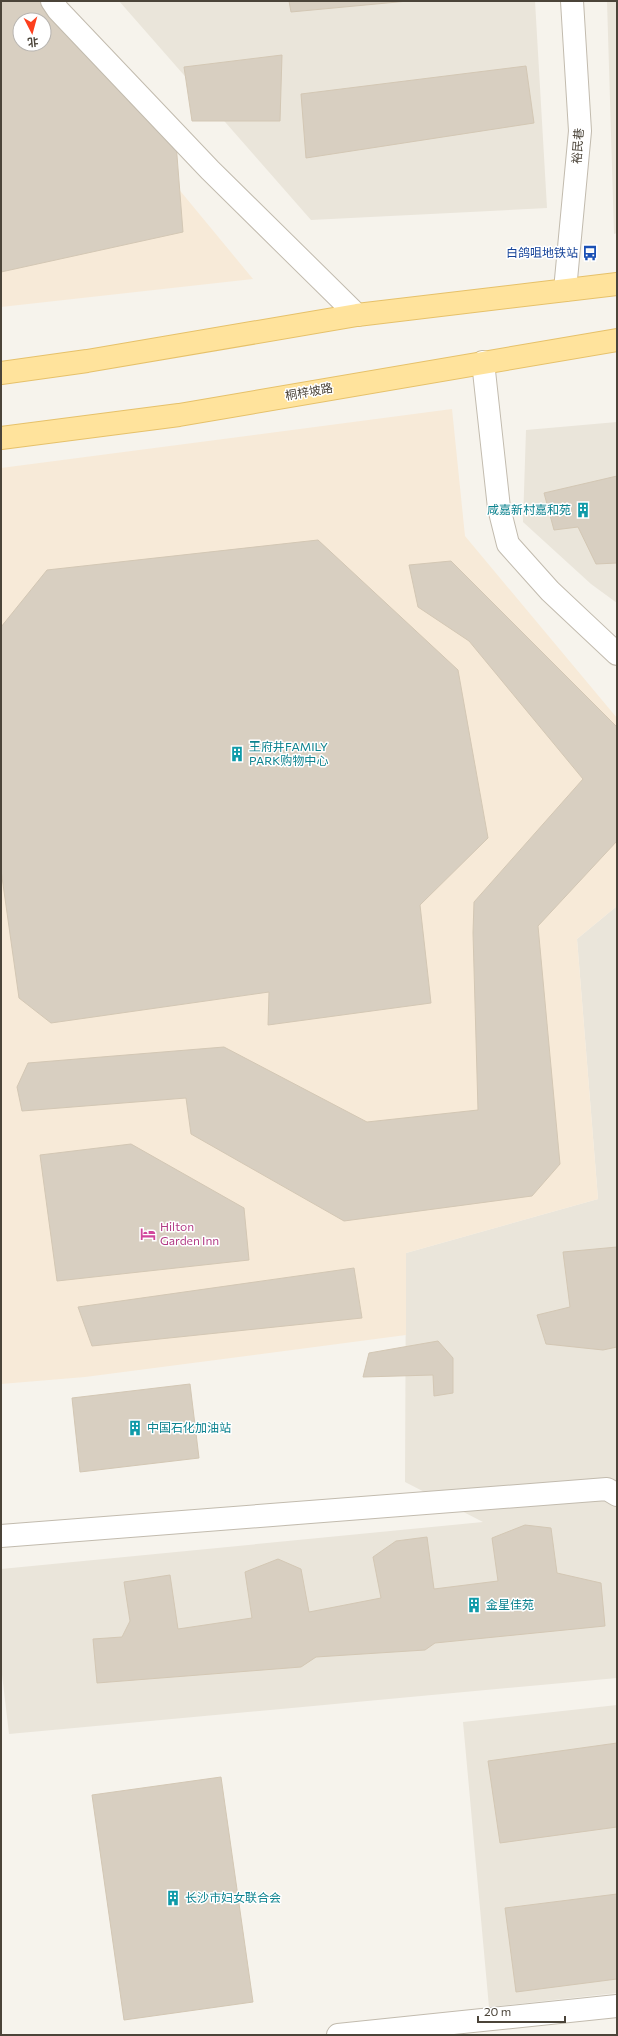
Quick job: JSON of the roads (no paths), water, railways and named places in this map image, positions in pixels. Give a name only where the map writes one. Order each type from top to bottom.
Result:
[{"type":"main road","points":[[1,373],[87,361],[357,315],[617,284]]},
{"type":"main road","name":"桐梓坡路","points":[[1,438],[179,415],[617,340]]},
{"type":"street","points":[[52,1],[58,10],[210,170],[357,315]]},
{"type":"street","name":"裕民巷","points":[[565,290],[580,132],[572,1]]},
{"type":"street","points":[[483,362],[499,508],[508,544],[550,591],[617,654]]},
{"type":"street","points":[[1,1536],[608,1489],[617,1495]]},
{"type":"street","points":[[338,2035],[617,2006]]},
{"type":"place","name":"白鸽咀地铁站","points":[[590,253]]},
{"type":"place","name":"咸嘉新村嘉和苑","points":[[583,510]]},
{"type":"place","name":"王府井FAMILY PARK购物中心","points":[[237,754]]},
{"type":"place","name":"Hilton Garden Inn","points":[[148,1234]]},
{"type":"place","name":"中国石化加油站","points":[[135,1428]]},
{"type":"place","name":"金星佳苑","points":[[474,1605]]},
{"type":"place","name":"长沙市妇女联合会","points":[[173,1898]]}]
